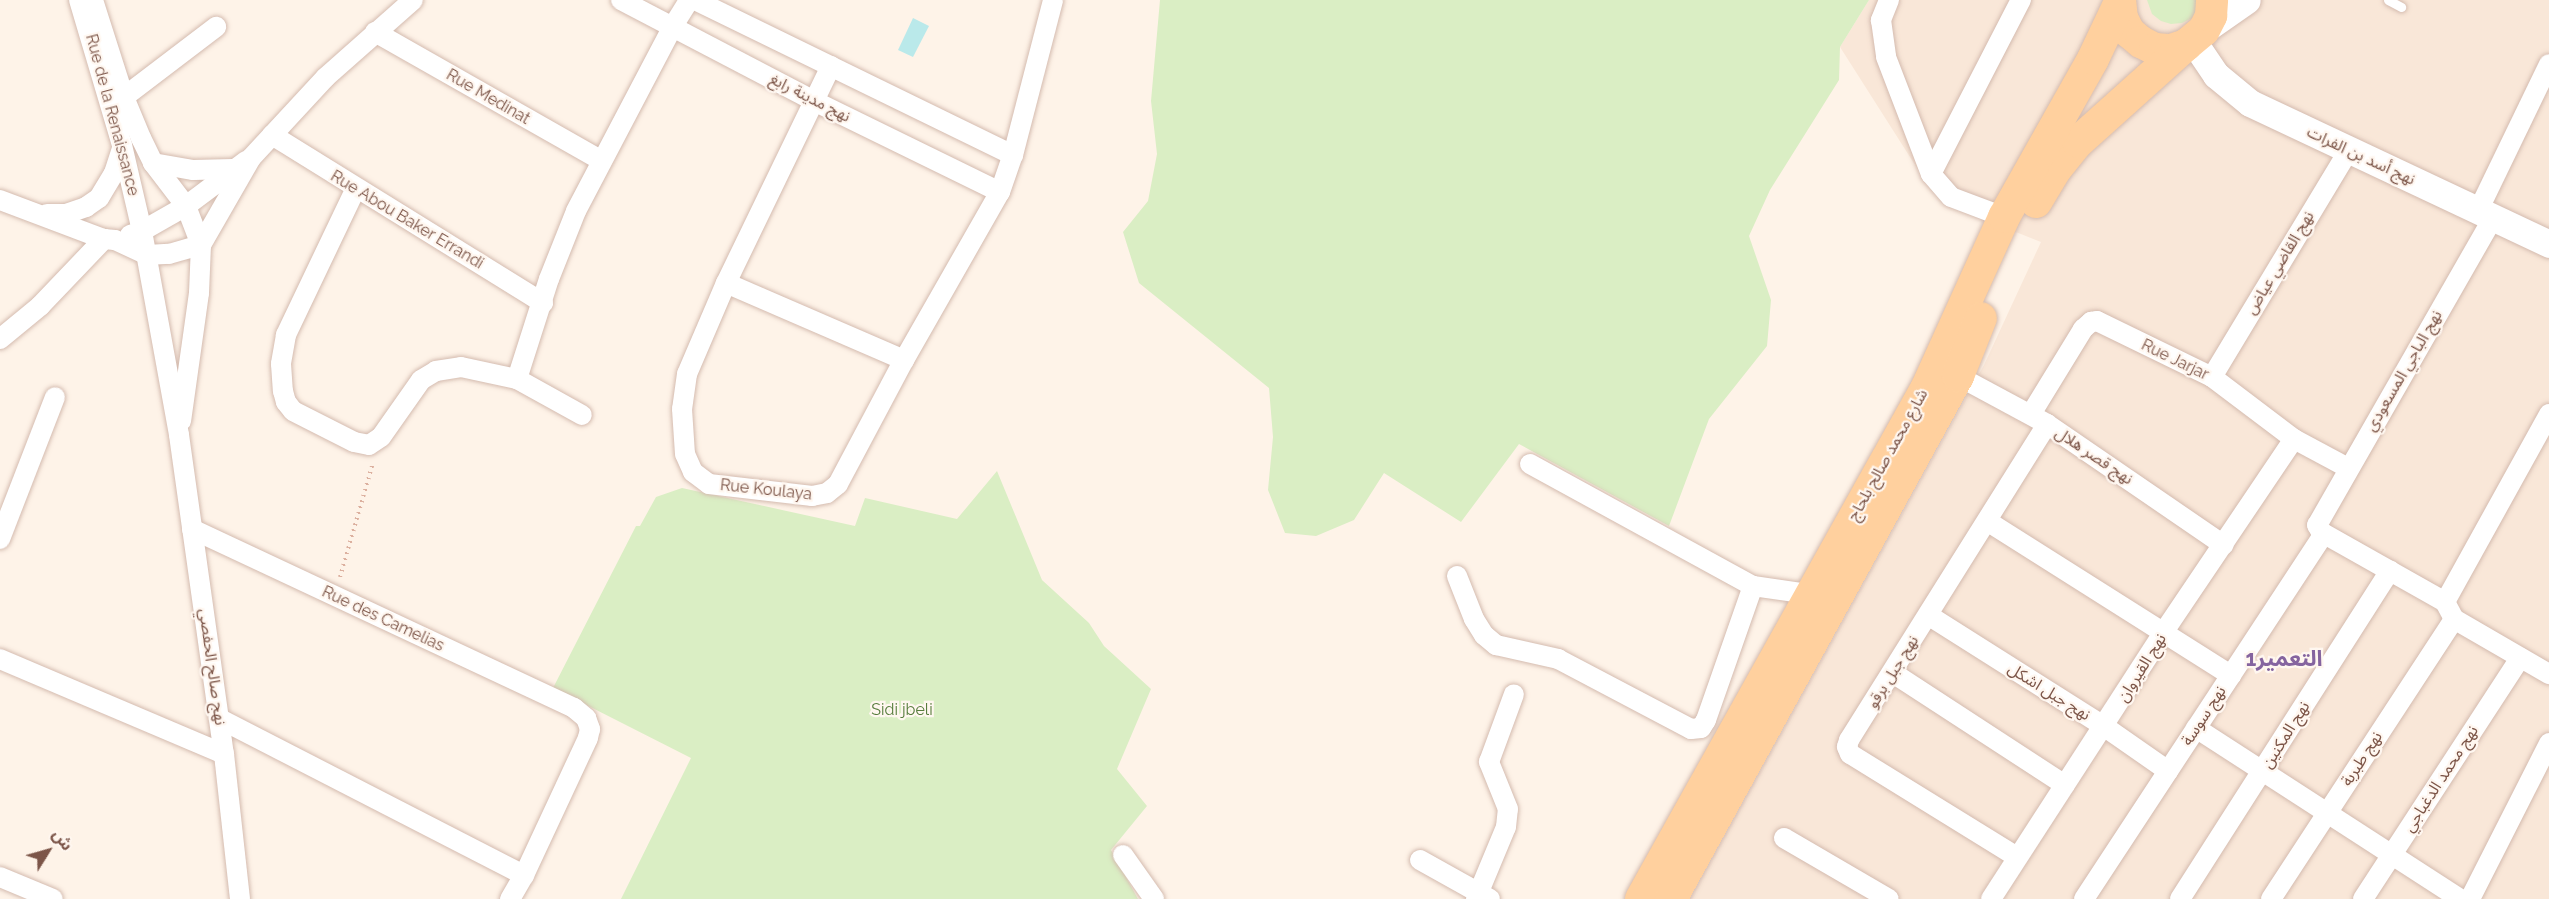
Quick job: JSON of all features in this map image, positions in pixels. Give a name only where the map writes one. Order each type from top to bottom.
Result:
[{"type":"main road","points":[[2120,1],[2122,18],[2129,32],[2141,42],[2155,49],[2171,50],[2194,39],[2211,16],[2212,0]]},
{"type":"main road","name":"شارع محمد صالح بلحاج","points":[[1641,899],[1809,594],[1927,387],[2004,217],[2093,59],[2120,1]]},
{"type":"main road","name":"شارع محمد صالح بلحاج","points":[[1671,899],[1958,376],[2025,220],[2056,169],[2078,142],[2109,111],[2194,39]]},
{"type":"street","name":"Rue de la Renaissance","points":[[79,0],[122,145],[142,231]]},
{"type":"street","name":"Rue de la Renaissance","points":[[93,0],[124,97],[153,163],[186,206]]},
{"type":"street","points":[[0,200],[147,255],[170,254],[201,245],[251,158],[326,77],[413,0]]},
{"type":"street","name":"نهج مدينة رابغ","points":[[621,0],[814,101],[1000,192]]},
{"type":"street","points":[[517,379],[549,279],[576,211],[673,26],[689,0]]},
{"type":"street","points":[[695,0],[1013,155]]},
{"type":"street","name":"Rue Koulaya","points":[[831,66],[726,283],[687,374],[682,391],[686,454],[693,472],[704,482],[723,487],[812,496],[827,493],[838,484],[904,360],[1000,192],[1013,155],[1053,0]]},
{"type":"street","points":[[1931,174],[2021,0]]},
{"type":"street","points":[[2194,39],[2247,0]]},
{"type":"street","points":[[1886,5],[1880,30],[1886,57],[1931,174],[1951,197],[2004,217]]},
{"type":"street","points":[[124,97],[216,27]]},
{"type":"street","name":"Rue Medinat","points":[[375,32],[602,161]]},
{"type":"street","name":"نهج أسد بن الفرات","points":[[2194,39],[2216,75],[2237,94],[2275,116],[2549,244]]},
{"type":"street","name":"نهج الباجي المسعودي","points":[[2320,530],[2348,468],[2486,214],[2549,64]]},
{"type":"street","name":"Rue Abou Baker Errandi","points":[[272,135],[543,303]]},
{"type":"street","points":[[40,214],[66,214],[86,207],[99,198],[114,172],[122,145]]},
{"type":"street","name":"نهج القاضي عياض","points":[[2212,377],[2349,150]]},
{"type":"street","points":[[0,339],[40,306],[109,239],[142,231],[186,206],[233,169],[251,158]]},
{"type":"street","points":[[153,163],[193,170],[233,169]]},
{"type":"street","points":[[356,188],[286,335],[281,364],[283,391],[286,402],[293,411],[354,442],[369,445],[381,437],[411,391],[436,371],[461,366],[517,379],[582,415]]},
{"type":"street","name":"نهج صالح الحفصي","points":[[179,435],[199,293],[201,245],[186,206]]},
{"type":"street","name":"نهج صالح الحفصي","points":[[142,231],[179,435],[224,754],[240,899]]},
{"type":"street","points":[[726,283],[904,360]]},
{"type":"street","name":"Rue Jarjar","points":[[2039,419],[2083,329],[2091,322],[2097,321],[2212,377],[2294,438],[2348,468]]},
{"type":"street","name":"نهج قصر هلال","points":[[1958,376],[2039,419],[2224,545]]},
{"type":"street","points":[[0,539],[55,397]]},
{"type":"street","name":"نهج طبربة","points":[[2271,899],[2327,813],[2450,610],[2549,414]]},
{"type":"street","name":"نهج جبل برقو","points":[[2017,857],[1850,754],[1847,747],[1849,740],[1987,521],[2039,419]]},
{"type":"street","name":"نهج القيروان","points":[[1993,898],[2017,857],[2105,727],[2163,633],[2294,438]]},
{"type":"street","points":[[1530,464],[1754,586],[1809,594]]},
{"type":"street","points":[[1987,521],[2231,675]]},
{"type":"street","name":"Rue des Camelias","points":[[192,529],[574,708],[586,718],[590,729],[588,738],[524,875]]},
{"type":"street","points":[[2320,530],[2390,570],[2520,658],[2549,674]]},
{"type":"street","name":"نهج سوسة","points":[[2084,899],[2231,675],[2320,530]]},
{"type":"street","name":"نهج المكنين","points":[[2180,899],[2390,570]]},
{"type":"street","points":[[1457,576],[1474,619],[1484,635],[1496,645],[1558,659],[1691,729],[1701,728],[1706,720],[1754,586]]},
{"type":"street","name":"نهج جبل اشكل","points":[[1928,615],[2105,727],[2168,771]]},
{"type":"street","name":"نهج محمد الدغباجي","points":[[2363,899],[2520,658]]},
{"type":"street","points":[[0,659],[224,754]]},
{"type":"street","points":[[1893,673],[2065,785]]},
{"type":"street","points":[[1420,860],[1482,897],[1506,826],[1508,809],[1504,794],[1491,773],[1489,762],[1514,694]]},
{"type":"street","points":[[219,719],[524,875],[510,899]]},
{"type":"street","points":[[2196,728],[2460,899]]},
{"type":"street","points":[[2470,899],[2549,743]]},
{"type":"street","points":[[1784,838],[1889,899]]},
{"type":"street","points":[[1123,855],[1154,899]]},
{"type":"street","points":[[0,877],[53,899]]},
{"type":"lane","points":[[2388,0],[2402,6]]},
{"type":"path","points":[[334,597],[381,437]]},
{"type":"shaded area","points":[[1869,0],[2549,0],[2549,899],[1690,899],[1984,365],[2041,242],[1943,203],[1924,179],[1840,47]]},
{"type":"green space","points":[[1160,0],[1869,0],[1840,47],[1839,80],[1770,190],[1749,236],[1771,300],[1767,346],[1709,419],[1669,526],[1519,444],[1461,522],[1384,473],[1354,520],[1316,536],[1285,533],[1268,490],[1273,437],[1269,388],[1139,283],[1123,232],[1148,201],[1157,154],[1151,101]]},
{"type":"green space","points":[[2147,0],[2201,0],[2192,18],[2182,23],[2171,24],[2161,21],[2152,14]]},
{"type":"green space","name":"Sidi jbeli","points":[[997,471],[1042,580],[1089,623],[1104,646],[1151,689],[1117,769],[1147,806],[1111,850],[1138,899],[621,899],[691,758],[553,688],[636,526],[640,526],[656,497],[682,488],[855,526],[865,498],[957,519]]},
{"type":"water","points":[[913,18],[929,26],[913,57],[898,50]]},
{"type":"district","name":"التعمير1","points":[[2284,659]]}]
